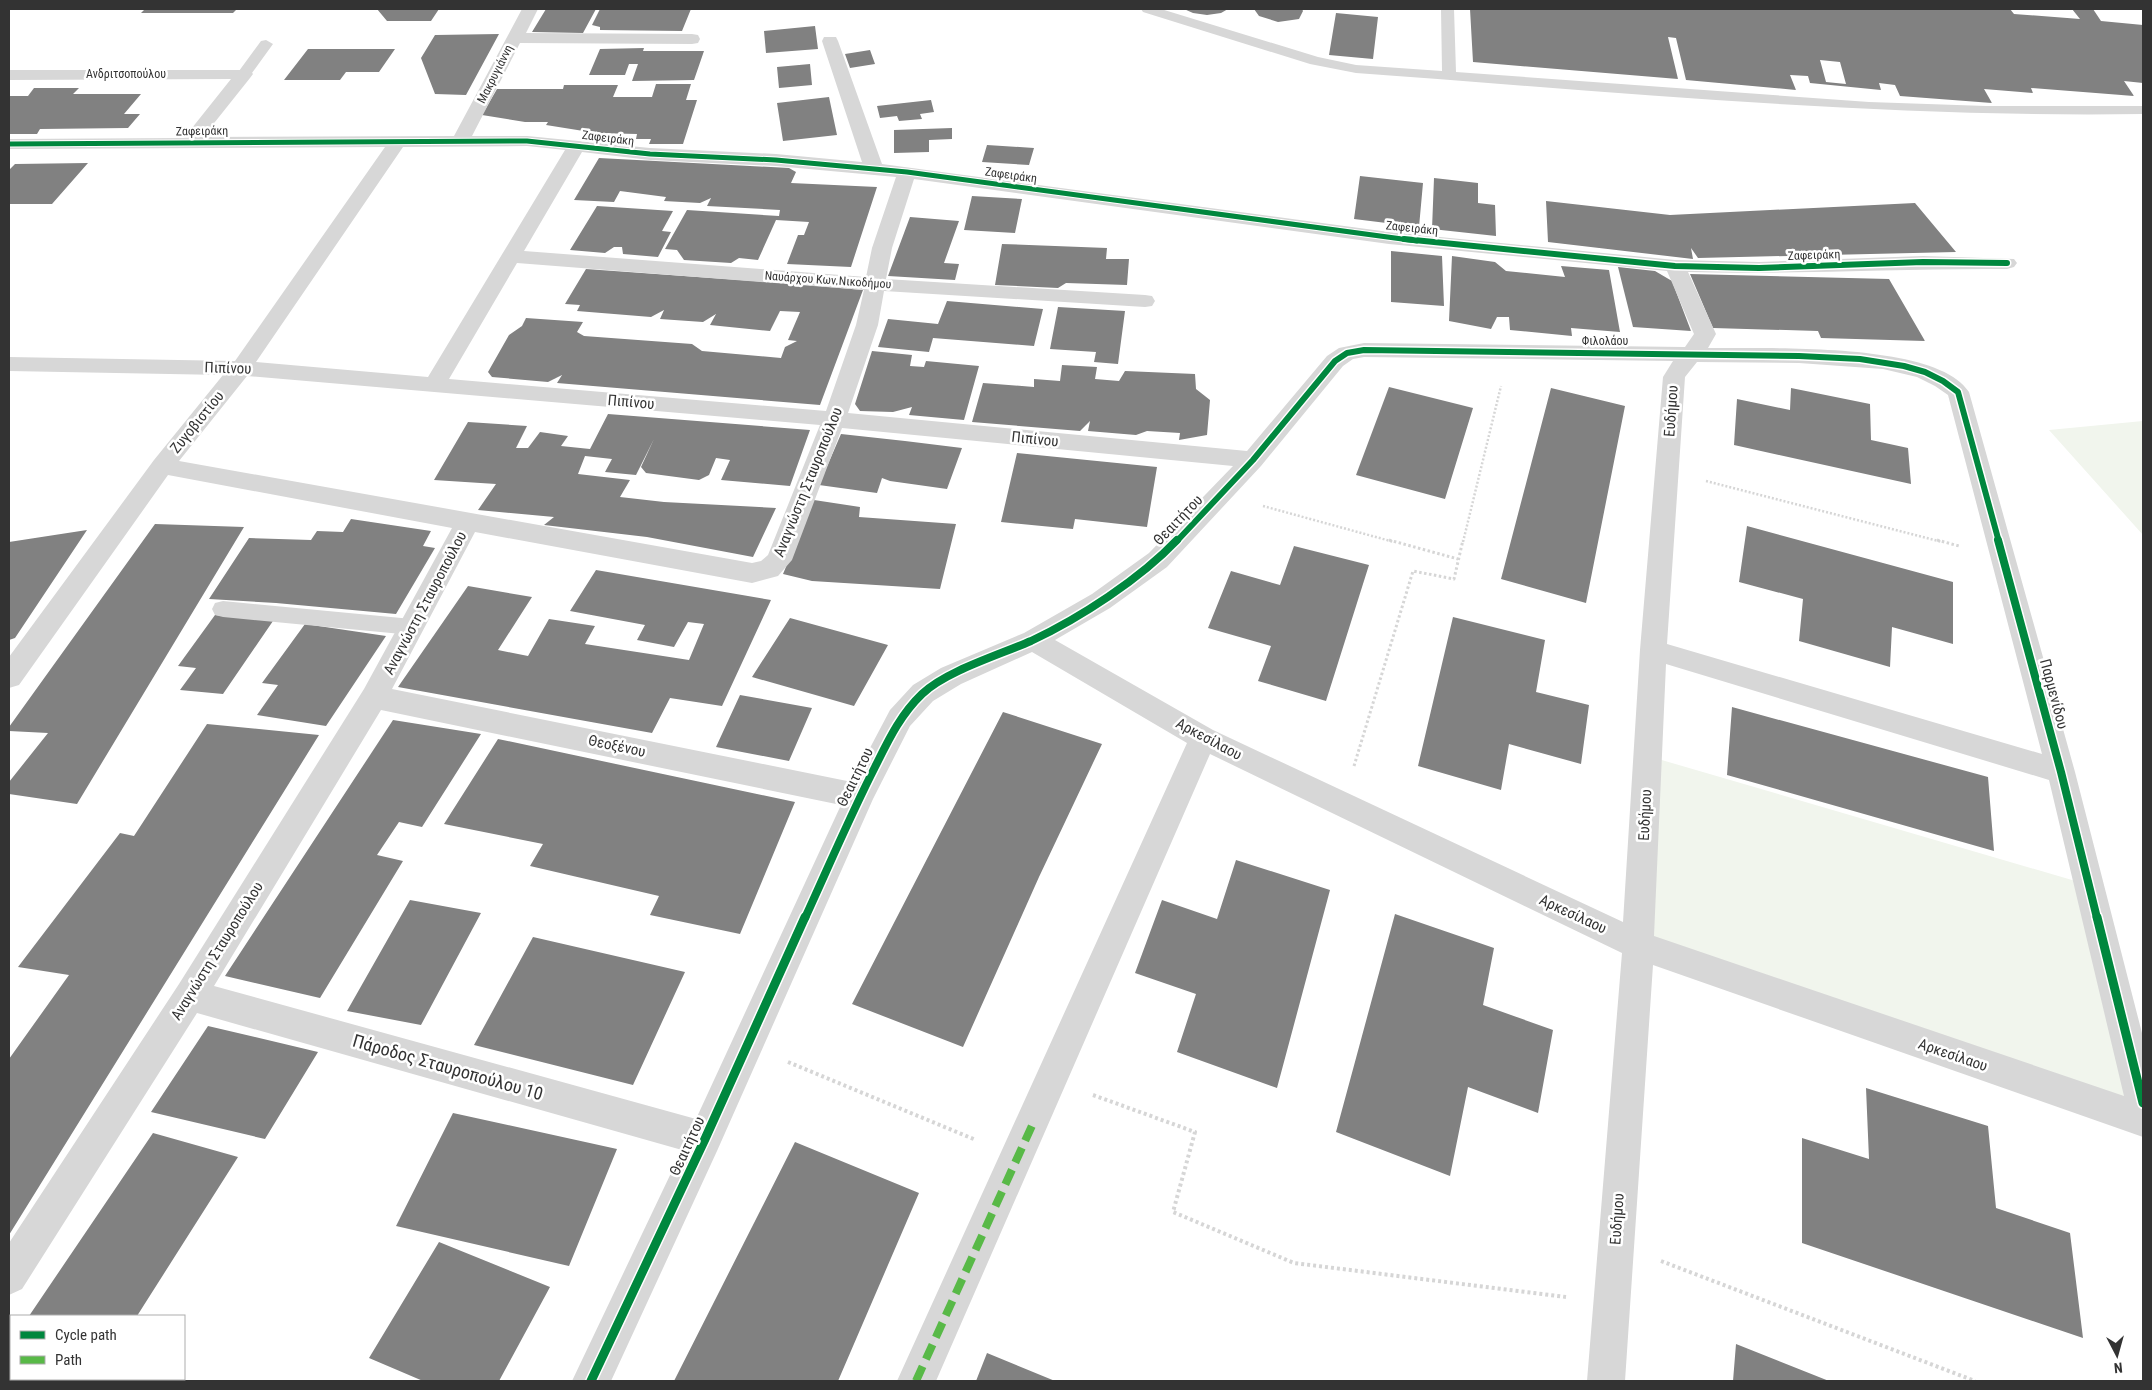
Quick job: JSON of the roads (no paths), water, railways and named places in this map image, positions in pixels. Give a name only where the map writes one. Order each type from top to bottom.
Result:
[{"type":"street","name":"Μακρυγιάννη","points":[[461,140],[530,9]]},
{"type":"street","points":[[514,38],[692,39]]},
{"type":"street","points":[[830,41],[874,169]]},
{"type":"street","points":[[190,142],[244,74]]},
{"type":"street","name":"Ανδριτσοπούλου","points":[[9,75],[244,74]]},
{"type":"street","name":"Ζυγοβιστίου","points":[[9,678],[162,466],[241,368],[399,140]]},
{"type":"street","name":"Ζαφειράκη","points":[[9,144],[527,140],[650,154],[784,161],[907,172],[1389,238],[1675,266],[1759,268],[1923,262],[2007,264]]},
{"type":"street","points":[[434,385],[577,145]]},
{"type":"street","name":"Αναγνώστη Σταυροπούλου","points":[[9,1276],[190,995],[374,697],[468,521],[752,573],[769,570],[779,560],[834,419],[867,325],[882,248],[907,172]]},
{"type":"street","name":"Ναυάρχου Κων.Νικοδήμου","points":[[511,256],[876,284],[1145,301]]},
{"type":"street","name":"Ευδήμου","points":[[1606,1381],[1638,945],[1653,650],[1674,377],[1690,353],[1703,341],[1705,334],[1675,266]]},
{"type":"street","name":"Φιλολάου","points":[[1347,353],[1364,350],[1690,353],[1864,360]]},
{"type":"street","name":"Θεαιτήτου","points":[[591,1381],[705,1139],[860,796],[900,718],[923,694],[952,676],[1033,640],[1101,601],[1158,560],[1253,460],[1336,361],[1347,353]]},
{"type":"street","name":"Παρμενίδου","points":[[1864,360],[1925,372],[1946,381],[1958,392],[2061,772],[2143,1103]]},
{"type":"street","name":"Πιπίνου","points":[[9,364],[241,368],[834,419],[1253,460]]},
{"type":"street","points":[[162,466],[468,521]]},
{"type":"street","name":"Αρκεσίλαου","points":[[1033,640],[1203,738],[1638,945],[2143,1120]]},
{"type":"street","points":[[1653,650],[2061,772]]},
{"type":"street","name":"Θεοξένου","points":[[374,697],[860,796]]},
{"type":"street","points":[[916,1381],[1018,1158],[1203,738]]},
{"type":"street","name":"Πάροδος Σταυροπούλου 10","points":[[190,995],[705,1139]]},
{"type":"lane","points":[[1148,9],[1336,66],[1869,106],[1986,110],[2143,110]]},
{"type":"lane","points":[[1448,9],[1449,75]]},
{"type":"lane","points":[[244,74],[266,44]]},
{"type":"lane","points":[[223,609],[412,627]]}]
